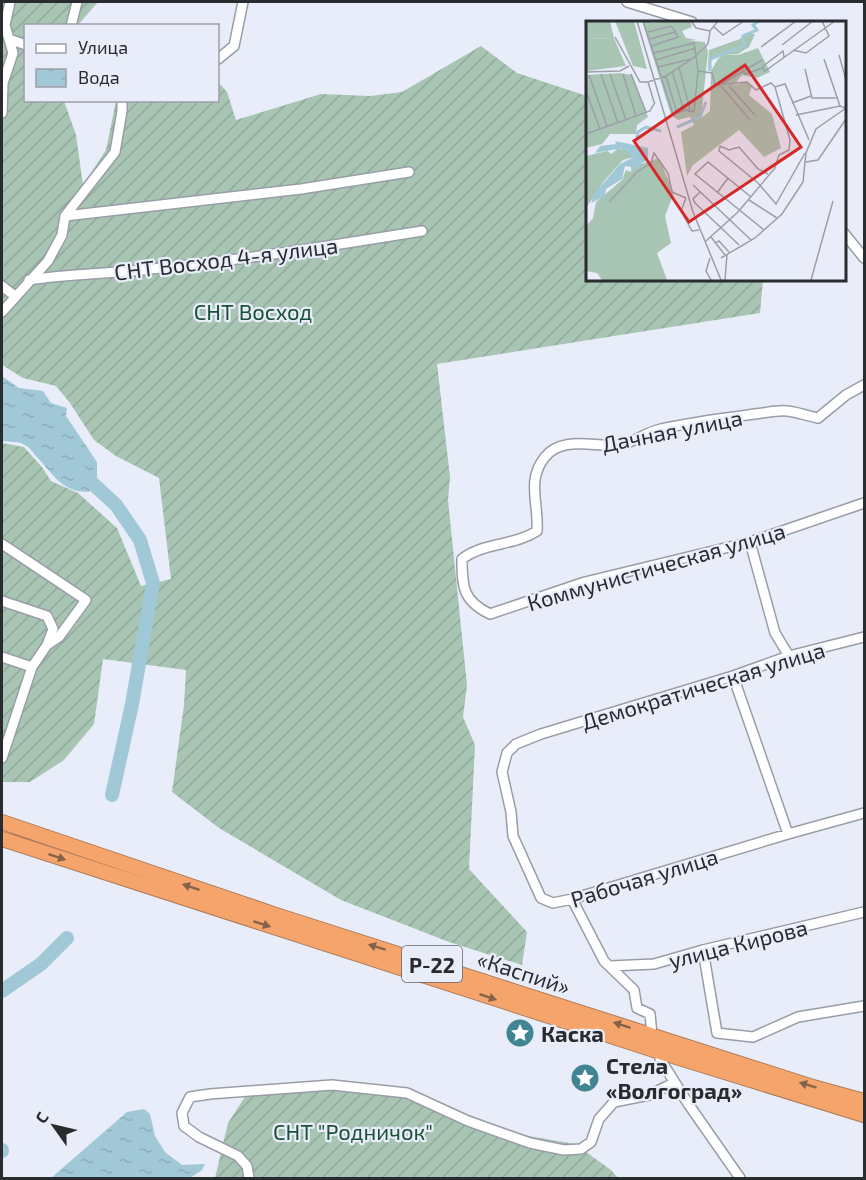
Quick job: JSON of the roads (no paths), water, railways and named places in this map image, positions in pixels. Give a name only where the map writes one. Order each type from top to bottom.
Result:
[{"type":"highway","name":"«Каспий»","points":[[2,822],[656,1049],[864,1101]]},
{"type":"highway","name":"«Каспий»","points":[[2,839],[864,1115]]},
{"type":"street","points":[[2,113],[3,83],[13,53],[5,25],[10,2]]},
{"type":"street","points":[[71,24],[77,2]]},
{"type":"street","points":[[219,58],[234,46],[243,2]]},
{"type":"street","points":[[627,2],[689,21]]},
{"type":"street","points":[[9,39],[24,44]]},
{"type":"street","points":[[2,312],[48,261],[62,235],[65,216],[115,152],[122,102]]},
{"type":"street","points":[[65,216],[301,189],[409,172]]},
{"type":"street","name":"СНТ Восход 4-я улица","points":[[29,280],[141,270],[280,253],[423,231]]},
{"type":"street","points":[[845,235],[864,258]]},
{"type":"street","points":[[2,286],[15,296]]},
{"type":"street","name":"Дачная улица","points":[[462,582],[462,559],[473,551],[526,538],[537,531],[538,519],[533,494],[535,473],[546,456],[558,446],[625,444],[658,429],[785,411],[818,418],[846,395],[864,385]]},
{"type":"street","name":"Коммунистическая улица","points":[[462,582],[468,598],[477,608],[490,614],[585,582],[750,542],[864,504]]},
{"type":"street","points":[[750,542],[775,633],[789,656]]},
{"type":"street","points":[[2,544],[86,600],[59,637],[47,645]]},
{"type":"street","points":[[2,601],[47,616],[53,629],[47,645],[32,667],[2,758]]},
{"type":"street","name":"Демократическая улица","points":[[541,734],[734,676],[789,656],[864,637]]},
{"type":"street","points":[[2,657],[32,667]]},
{"type":"street","points":[[734,676],[788,834]]},
{"type":"street","points":[[2,723],[12,726]]},
{"type":"street","name":"Рабочая улица","points":[[541,734],[516,744],[507,753],[502,772],[511,812],[513,836],[541,898],[554,903],[864,813]]},
{"type":"street","points":[[572,899],[604,961],[634,990],[637,1008],[650,1014],[656,1049],[674,1083],[740,1179]]},
{"type":"street","name":"улица Кирова","points":[[610,966],[654,964],[703,950],[864,912]]},
{"type":"street","points":[[703,950],[717,1033],[753,1037],[798,1017],[864,1006]]},
{"type":"street","points":[[249,1179],[247,1166],[238,1156],[199,1137],[184,1126],[182,1113],[190,1097],[332,1085],[407,1093],[520,1140],[564,1150],[581,1149],[591,1142],[599,1119],[614,1102],[649,1095],[674,1083]]},
{"type":"water","points":[[2,376],[19,388],[43,391],[51,403],[67,408],[66,416],[97,462],[97,479],[89,492],[71,489],[64,485],[23,444],[2,441]]},
{"type":"water","points":[[144,1109],[150,1114],[155,1136],[165,1152],[182,1165],[205,1164],[202,1170],[190,1178],[51,1178],[127,1112]]},
{"type":"waterway","points":[[80,472],[116,505],[140,540],[153,583],[132,704],[112,795]]},
{"type":"waterway","points":[[2,991],[41,964],[67,938]]},
{"type":"place","name":"Каска","points":[[520,1033]]},
{"type":"place","name":"Стела «Волгоград»","points":[[585,1078]]},
{"type":"park label","name":"СНТ Восход","points":[[253,311]]},
{"type":"park label","name":"СНТ \"Родничок\"","points":[[353,1131]]}]
